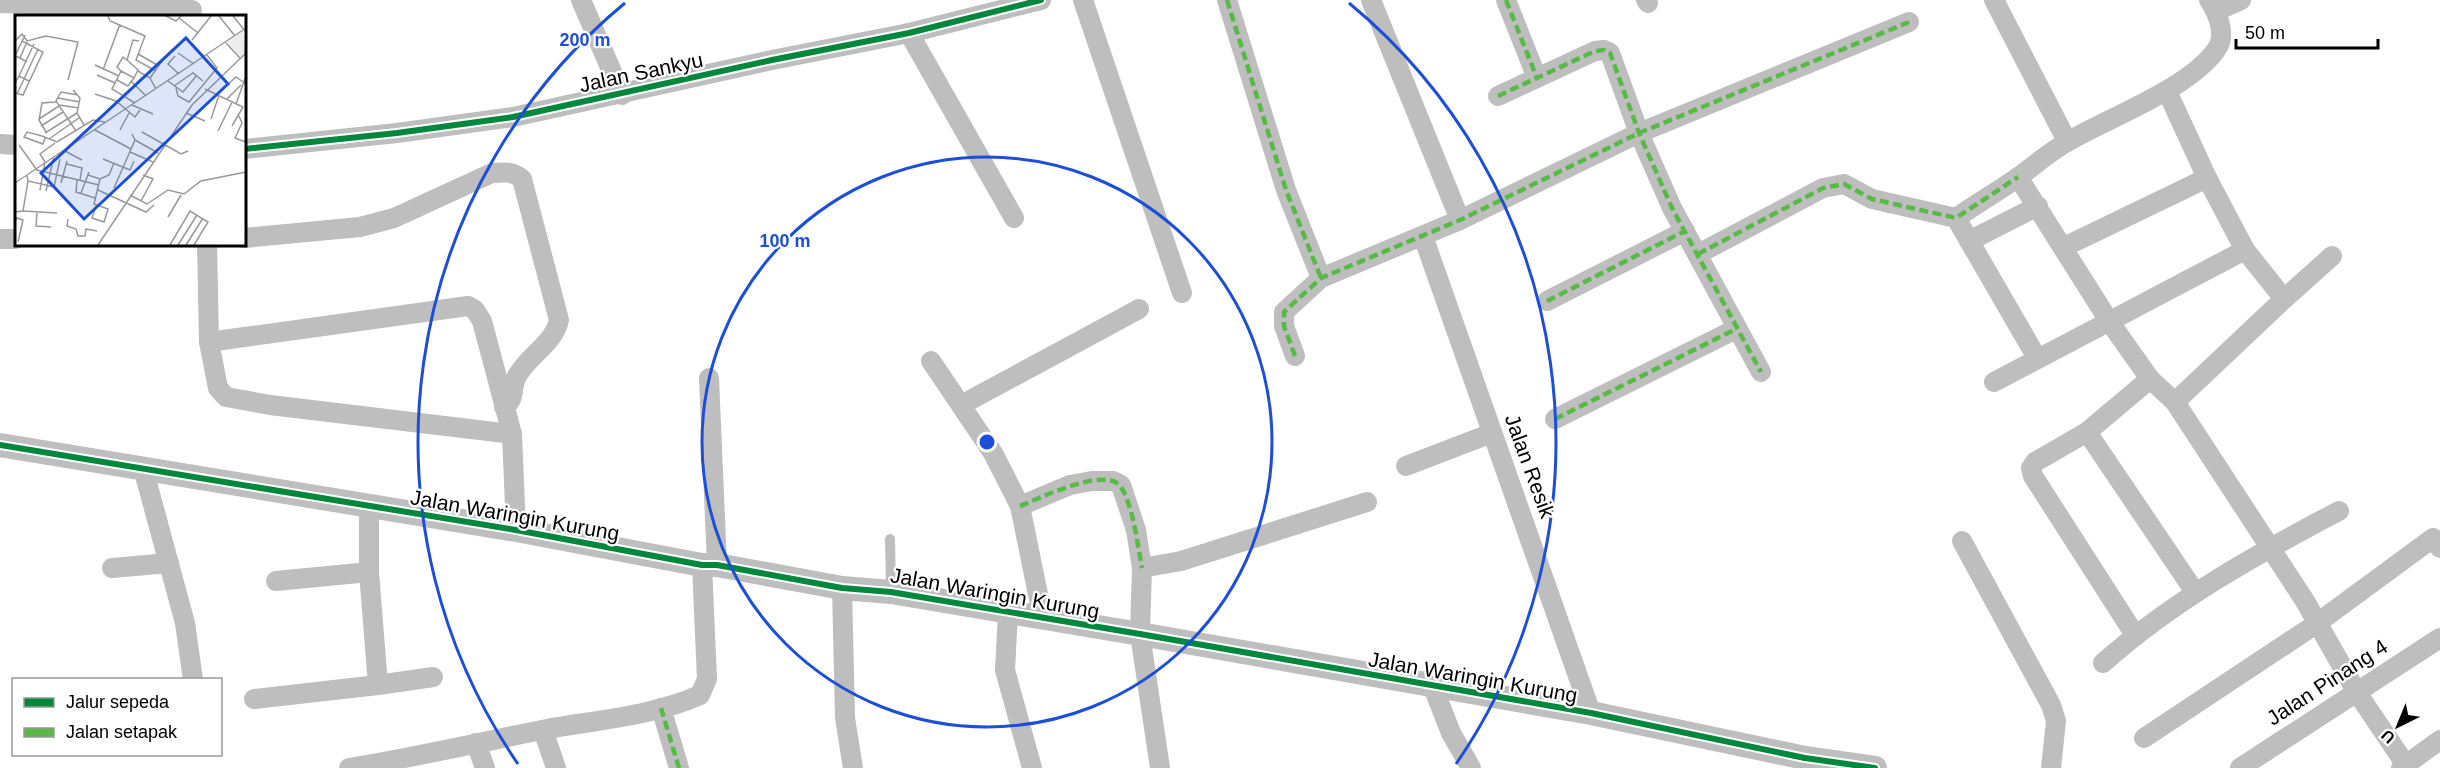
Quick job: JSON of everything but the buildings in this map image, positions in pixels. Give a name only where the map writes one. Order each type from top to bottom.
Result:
[{"type":"street","points":[[581,0],[622,95]]},
{"type":"street","name":"Jalan Sankyu","points":[[246,146],[397,133],[513,117],[622,95],[772,60],[909,33],[1041,0]]},
{"type":"street","points":[[1083,0],[1182,293]]},
{"type":"street","points":[[1227,0],[1286,190],[1321,278]]},
{"type":"street","points":[[1371,0],[1460,220]]},
{"type":"street","points":[[1506,0],[1537,78]]},
{"type":"street","points":[[1994,0],[2067,141]]},
{"type":"street","points":[[1698,254],[1823,188],[1844,184],[1872,199],[1956,218],[2067,141],[2166,91],[2205,62],[2219,45],[2221,34],[2213,5],[2241,0]]},
{"type":"street","points":[[0,3],[192,9]]},
{"type":"street","points":[[1295,356],[1284,326],[1284,312],[1321,278],[1460,220],[1639,133],[1909,22]]},
{"type":"street","points":[[909,33],[1014,218]]},
{"type":"street","points":[[1498,96],[1595,51],[1607,50],[1610,53],[1639,133],[1672,208],[1761,372]]},
{"type":"street","points":[[2166,91],[2207,178],[2245,250],[2284,299]]},
{"type":"street","points":[[0,144],[15,145]]},
{"type":"street","points":[[246,238],[360,227],[394,218],[492,173],[506,171],[517,175],[522,179],[560,320],[554,335],[516,378],[513,397],[504,407]]},
{"type":"street","points":[[2018,177],[2109,321],[2150,379],[2175,402],[2304,602],[2356,691],[2405,767],[2440,740]]},
{"type":"street","points":[[2064,247],[2207,178]]},
{"type":"street","points":[[1969,242],[2038,206]]},
{"type":"street","points":[[1956,218],[2037,358]]},
{"type":"street","points":[[1547,301],[1685,231]]},
{"type":"street","name":"Jalan Resik","points":[[1423,236],[1591,713]]},
{"type":"street","points":[[207,246],[209,342],[218,388],[226,397],[270,405],[512,434]]},
{"type":"street","points":[[1994,382],[2245,250]]},
{"type":"street","points":[[2175,402],[2332,256]]},
{"type":"street","points":[[209,342],[468,306],[475,310],[482,321],[512,434],[516,530]]},
{"type":"street","points":[[961,405],[1139,309]]},
{"type":"street","points":[[1555,419],[1736,329]]},
{"type":"street","points":[[931,361],[993,453],[1020,506],[1043,619]]},
{"type":"street","points":[[349,768],[414,758],[476,743],[661,708],[697,696],[706,686],[707,667],[710,565],[709,378]]},
{"type":"street","points":[[2135,635],[2033,476],[2031,468],[2035,462],[2086,432],[2150,379]]},
{"type":"street","points":[[2086,432],[2195,592]]},
{"type":"street","points":[[1406,466],[1492,433]]},
{"type":"street","name":"Jalan Waringin Kurung","points":[[0,445],[516,530],[842,588],[891,592],[1591,713],[1775,761],[1875,768]]},
{"type":"street","points":[[142,468],[185,623],[193,678]]},
{"type":"street","points":[[1020,506],[1070,485],[1113,481],[1121,486],[1136,530],[1142,568],[1140,634],[1160,768]]},
{"type":"street","points":[[1142,568],[1181,561],[1367,502]]},
{"type":"street","points":[[369,507],[369,572],[378,685]]},
{"type":"street","points":[[2103,663],[2135,635],[2195,592],[2269,548],[2338,511]]},
{"type":"street","points":[[2144,738],[2438,540]]},
{"type":"street","points":[[1962,542],[2051,705],[2056,720],[2051,768]]},
{"type":"street","points":[[112,568],[169,563]]},
{"type":"street","points":[[276,581],[369,572]]},
{"type":"street","points":[[842,588],[844,718],[852,768]]},
{"type":"street","points":[[1008,613],[1005,670],[1032,768]]},
{"type":"street","name":"Jalan Pinang 4","points":[[2240,768],[2440,638]]},
{"type":"street","points":[[254,699],[433,677]]},
{"type":"street","points":[[1433,687],[1451,733],[1471,768]]},
{"type":"street","points":[[661,708],[680,768]]},
{"type":"street","points":[[543,730],[556,768]]},
{"type":"street","points":[[476,743],[485,768]]},
{"type":"lane","points":[[890,539],[891,592]]},
{"type":"marked path","points":[[1227,0],[1286,190],[1321,278]]},
{"type":"marked path","points":[[1506,0],[1537,78]]},
{"type":"marked path","points":[[1295,356],[1284,326],[1284,312],[1321,278],[1460,220],[1639,133],[1909,22]]},
{"type":"marked path","points":[[1498,96],[1595,51],[1604,50],[1610,53],[1639,133],[1672,208],[1761,372]]},
{"type":"marked path","points":[[1698,254],[1823,188],[1844,184],[1872,199],[1956,218],[2018,177]]},
{"type":"marked path","points":[[1547,301],[1685,231]]},
{"type":"marked path","points":[[1555,419],[1736,329]]},
{"type":"marked path","points":[[1020,506],[1088,481],[1113,481],[1121,487],[1129,504],[1142,568]]},
{"type":"marked path","points":[[661,708],[679,768]]},
{"type":"cycle path","points":[[246,149],[397,133],[513,117],[772,60],[909,33],[1041,0]]},
{"type":"cycle path","points":[[0,445],[516,530],[702,565],[717,565],[842,588],[891,592],[1140,634],[1591,713],[1805,758],[1875,768]]}]
